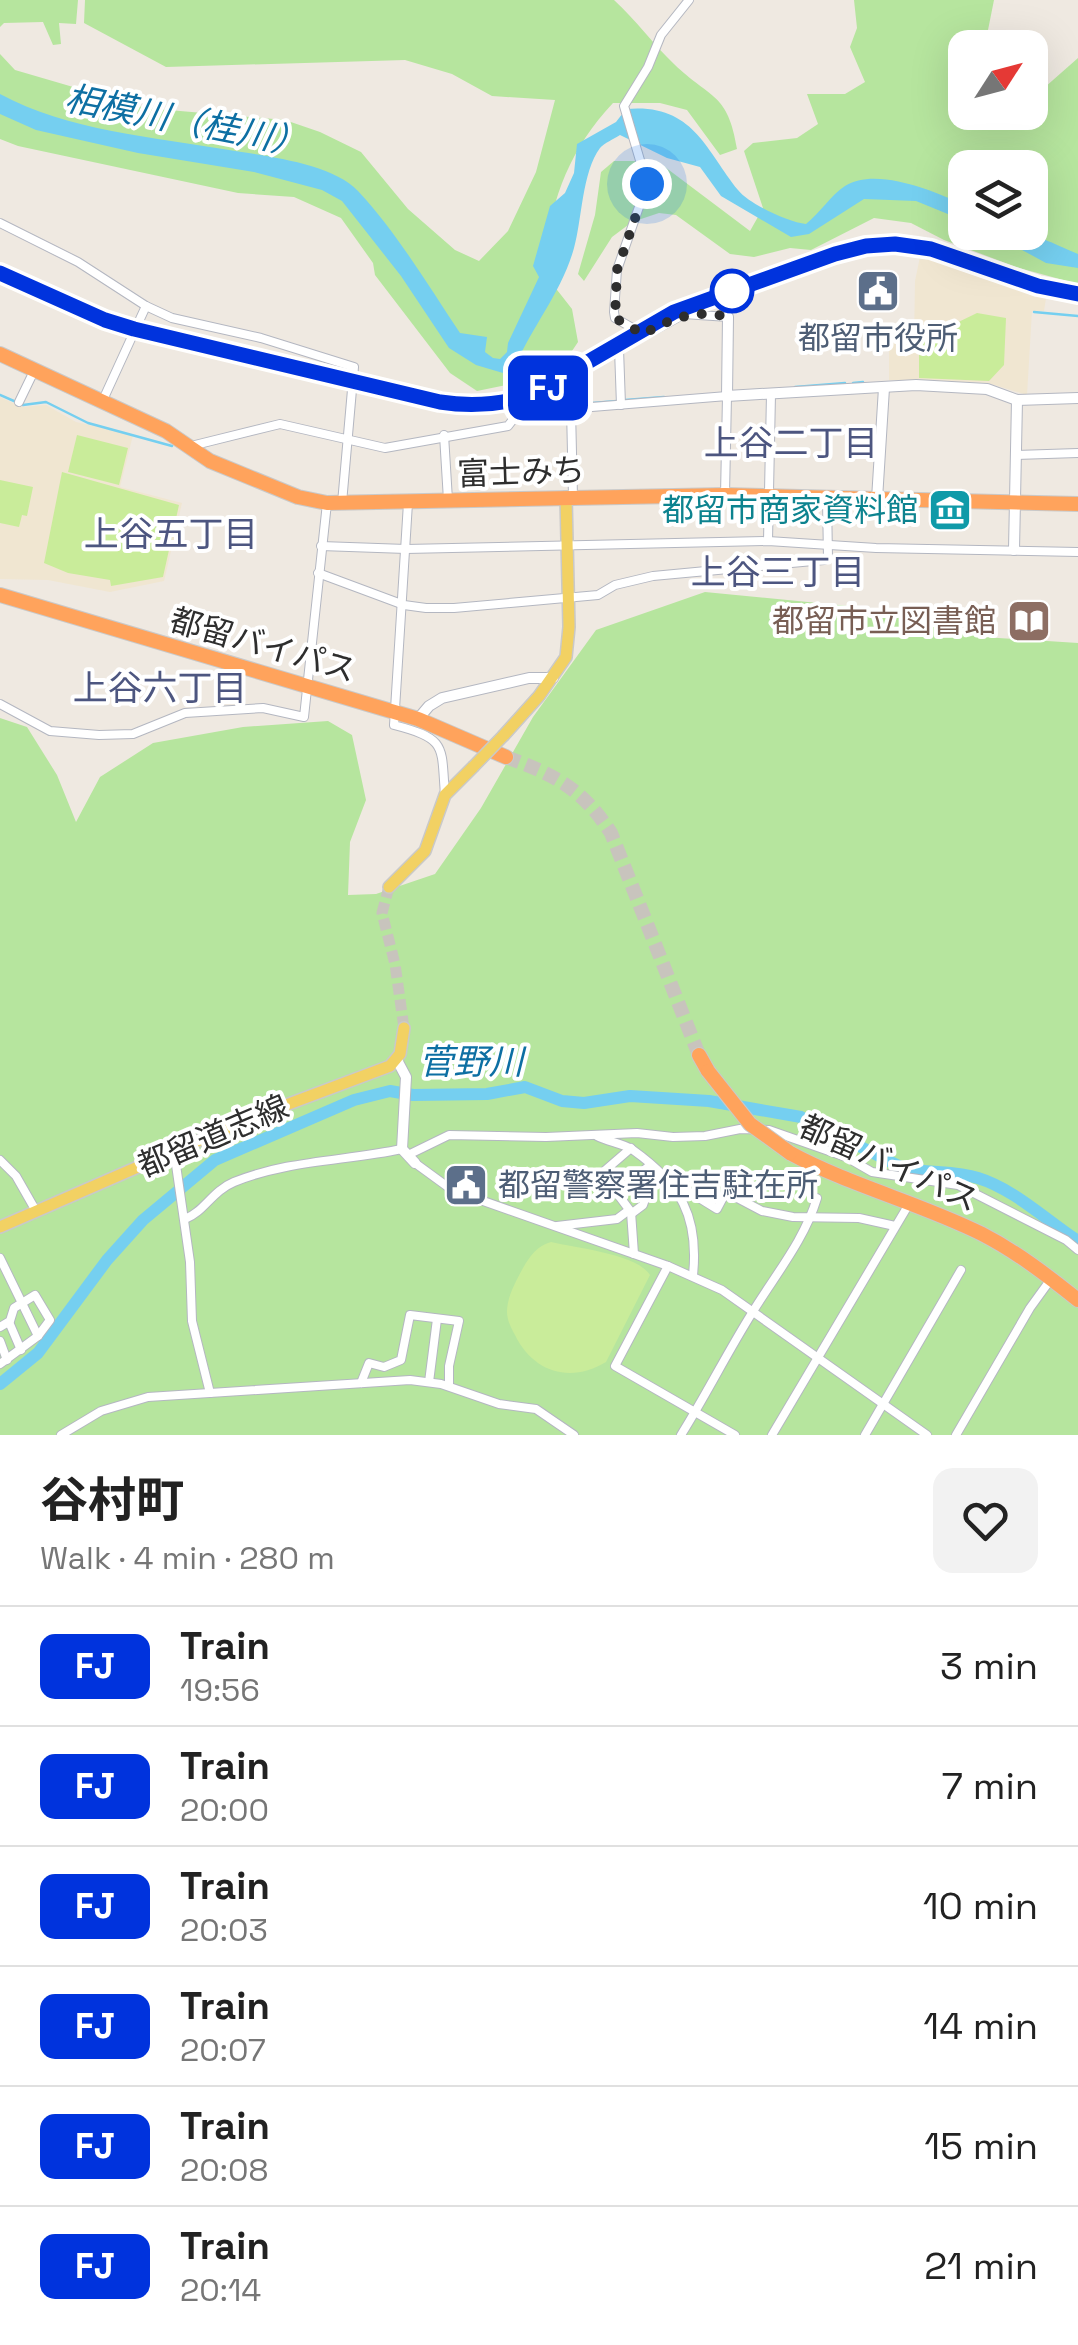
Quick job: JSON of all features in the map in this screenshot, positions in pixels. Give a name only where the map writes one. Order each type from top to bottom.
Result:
[{"type":"highway","name":"富士みち","points":[[0,354],[250,479],[298,497],[334,503],[770,495],[1078,504]]},
{"type":"highway","name":"都留バイパス","points":[[0,594],[394,712],[506,757]]},
{"type":"highway","name":"都留バイパス","points":[[699,1055],[750,1124],[790,1152],[832,1174],[981,1233],[1078,1300]]},
{"type":"main road","points":[[389,887],[425,851],[444,796],[553,678],[568,650],[570,496]]},
{"type":"main road","points":[[398,1060],[404,1028]]},
{"type":"main road","name":"都留道志線","points":[[0,1227],[398,1060]]},
{"type":"street","points":[[643,334],[615,318],[614,312],[617,270],[647,184],[624,104],[648,67],[661,35],[689,0]]},
{"type":"street","points":[[0,223],[78,262],[172,318],[261,338],[354,368],[349,438],[321,546],[304,716],[263,708],[184,713],[133,734],[50,731],[0,704]]},
{"type":"street","points":[[102,402],[146,306]]},
{"type":"street","points":[[622,406],[619,349],[684,314],[728,317],[724,495]]},
{"type":"street","points":[[19,402],[34,370]]},
{"type":"street","points":[[190,446],[280,424],[384,448],[508,426],[518,412],[916,385],[987,389],[1017,400],[1078,398]]},
{"type":"street","points":[[877,499],[884,388]]},
{"type":"street","points":[[768,541],[771,394]]},
{"type":"street","points":[[1014,550],[1017,400]]},
{"type":"street","points":[[570,496],[572,409]]},
{"type":"street","points":[[444,435],[448,502]]},
{"type":"street","points":[[1016,455],[1078,453]]},
{"type":"street","points":[[318,574],[404,605],[454,608],[598,595],[614,584],[653,576],[824,560],[828,558],[827,498]]},
{"type":"street","points":[[408,503],[394,725],[426,735],[443,753],[444,796]]},
{"type":"street","points":[[321,546],[406,549],[768,541],[876,548],[1078,552]]},
{"type":"street","points":[[418,720],[442,698],[529,678],[553,678]]},
{"type":"street","points":[[398,1060],[406,1077],[409,1156],[452,1190],[693,1275],[722,1290],[927,1435]]},
{"type":"street","points":[[184,1215],[194,1216],[217,1191],[244,1179],[324,1159],[409,1156],[450,1135],[637,1133],[673,1138],[740,1129],[788,1134],[872,1172],[958,1185],[1066,1240],[1078,1250]]},
{"type":"street","points":[[597,1136],[631,1148],[678,1192],[691,1220],[693,1275]]},
{"type":"street","points":[[631,1148],[602,1174],[630,1212],[634,1254]]},
{"type":"street","points":[[174,1151],[192,1285],[192,1321],[210,1393]]},
{"type":"street","points":[[0,1160],[16,1176],[36,1212]]},
{"type":"street","points":[[556,1227],[618,1219],[644,1205],[652,1168]]},
{"type":"street","points":[[616,1193],[652,1168]]},
{"type":"street","points":[[678,1192],[683,1188],[717,1210],[726,1192],[762,1210],[811,1218],[859,1218],[896,1226]]},
{"type":"street","points":[[681,1435],[811,1218],[817,1198]]},
{"type":"street","points":[[772,1435],[909,1204]]},
{"type":"street","points":[[0,1258],[38,1336]]},
{"type":"street","points":[[668,1266],[615,1366],[735,1435]]},
{"type":"street","points":[[865,1435],[961,1270]]},
{"type":"street","points":[[956,1435],[1051,1279]]},
{"type":"street","points":[[0,1342],[4,1362],[22,1350],[38,1336],[50,1320],[35,1294],[14,1308],[4,1324],[22,1350]]},
{"type":"street","points":[[361,1383],[369,1362],[384,1368],[401,1360],[410,1314],[459,1321],[448,1366],[448,1386]]},
{"type":"street","points":[[428,1382],[437,1319]]},
{"type":"street","points":[[431,1362],[448,1366]]},
{"type":"street","points":[[61,1435],[84,1418],[117,1405],[163,1395],[428,1382],[500,1404],[536,1409],[574,1435]]},
{"type":"shaded area","points":[[921,252],[1047,292],[1044,311],[1032,311],[1027,395],[988,383],[889,380],[889,341],[914,341],[915,281]]},
{"type":"shaded area","points":[[0,397],[22,407],[46,405],[76,422],[133,435],[120,487],[182,503],[164,581],[110,592],[48,580],[0,579]]},
{"type":"green space","points":[[0,0],[78,0],[76,24],[59,23],[61,44],[53,45],[43,22],[4,23],[0,27]]},
{"type":"green space","points":[[85,0],[614,0],[674,64],[723,106],[737,149],[720,155],[687,110],[660,103],[613,103],[572,160],[556,202],[546,248],[543,272],[572,309],[578,342],[564,363],[516,383],[477,391],[450,373],[375,275],[373,263],[341,218],[294,197],[238,193],[0,139],[0,54],[15,70],[145,108],[285,120],[320,132],[361,152],[408,209],[455,250],[479,261],[508,231],[536,172],[555,100],[492,96],[452,74],[405,60],[166,67],[84,23]]},
{"type":"green space","points":[[854,0],[994,0],[988,30],[948,30],[948,130],[1048,130],[1048,84],[1078,58],[1078,284],[971,250],[1048,250],[1048,150],[948,150],[948,241],[911,223],[874,218],[811,250],[790,248],[754,257],[730,254],[676,215],[659,213],[632,222],[612,237],[584,281],[578,274],[595,215],[601,172],[614,161],[657,161],[750,231],[763,208],[744,151],[753,143],[797,138],[818,124],[807,94],[845,94],[865,82],[850,47],[857,28]]},
{"type":"green space","points":[[977,313],[1006,318],[1004,365],[989,381],[919,378],[919,327],[946,328]]},
{"type":"green space","points":[[77,435],[128,448],[119,485],[68,472]]},
{"type":"green space","points":[[62,472],[179,505],[163,577],[111,586],[110,580],[68,573],[44,563]]},
{"type":"green space","points":[[0,480],[33,487],[27,516],[22,515],[19,527],[0,523]]},
{"type":"green space","points":[[705,592],[910,612],[983,637],[1078,643],[1078,1435],[0,1435],[0,718],[27,727],[57,775],[76,822],[100,777],[153,743],[243,727],[328,721],[352,735],[366,800],[350,842],[348,895],[376,894],[435,874],[481,808],[533,717],[596,630]]},
{"type":"green space","points":[[551,1242],[620,1257],[650,1275],[606,1362],[592,1369],[566,1373],[542,1366],[523,1348],[508,1321],[512,1289],[523,1268],[534,1252]]},
{"type":"water","points":[[0,94],[83,125],[279,158],[332,174],[346,181],[372,207],[460,333],[487,337],[485,352],[500,359],[507,352],[539,277],[533,266],[550,206],[565,193],[574,173],[577,144],[616,122],[626,109],[649,109],[682,121],[706,145],[743,195],[789,220],[806,224],[845,186],[873,179],[906,183],[948,198],[948,214],[916,201],[864,199],[809,234],[791,237],[721,196],[700,167],[667,158],[620,135],[602,146],[594,158],[569,264],[515,367],[503,373],[476,365],[449,348],[401,276],[342,201],[322,190],[254,172],[138,153],[36,130],[0,114]]},
{"type":"water","points":[[1048,241],[1078,254],[1078,268],[1046,263],[1022,250],[1048,250]]},
{"type":"waterway","points":[[1034,312],[1078,316]]},
{"type":"waterway","points":[[853,383],[863,382]]},
{"type":"waterway","points":[[795,387],[845,383]]},
{"type":"waterway","points":[[0,395],[23,405],[46,402],[88,423],[172,446]]},
{"type":"waterway","points":[[625,400],[664,397]]},
{"type":"waterway","points":[[543,407],[617,401]]},
{"type":"waterway","name":"菅野川","points":[[0,1384],[38,1353],[107,1260],[143,1220],[215,1160],[354,1100],[390,1091],[413,1095],[487,1094],[525,1087],[562,1101],[584,1103],[630,1096],[709,1101],[801,1117],[901,1167],[969,1176],[991,1183],[1078,1241]]},
{"type":"tunnel","points":[[506,757],[566,785],[589,805],[611,833],[699,1055]]},
{"type":"tunnel","points":[[389,887],[382,913],[395,964],[404,1028]]},
{"type":"railway","points":[[0,273],[134,329],[439,402],[474,405],[530,394],[669,315],[827,255],[863,246],[919,247],[1024,282],[1078,294]]},
{"type":"train","name":"FJ","points":[[0,273],[134,329],[468,406],[529,396],[556,384],[637,331],[674,312],[866,246],[895,244],[931,249],[1038,286],[1078,294]]},
{"type":"place","name":"都留市役所","points":[[878,291]]},
{"type":"place","name":"都留市商家資料館","points":[[950,510]]},
{"type":"place","name":"都留市立図書館","points":[[1029,621]]},
{"type":"place","name":"都留警察署住吉駐在所","points":[[466,1185]]},
{"type":"district","name":"上谷二丁目","points":[[791,443]]},
{"type":"district","name":"上谷五丁目","points":[[171,534]]},
{"type":"district","name":"上谷三丁目","points":[[778,572]]},
{"type":"district","name":"上谷六丁目","points":[[160,688]]},
{"type":"route","points":[[647,184],[617,270],[615,318],[643,334],[684,314],[728,317],[732,291]]},
{"type":"water label","name":"相模川（桂川）","points":[[186,121]]}]
